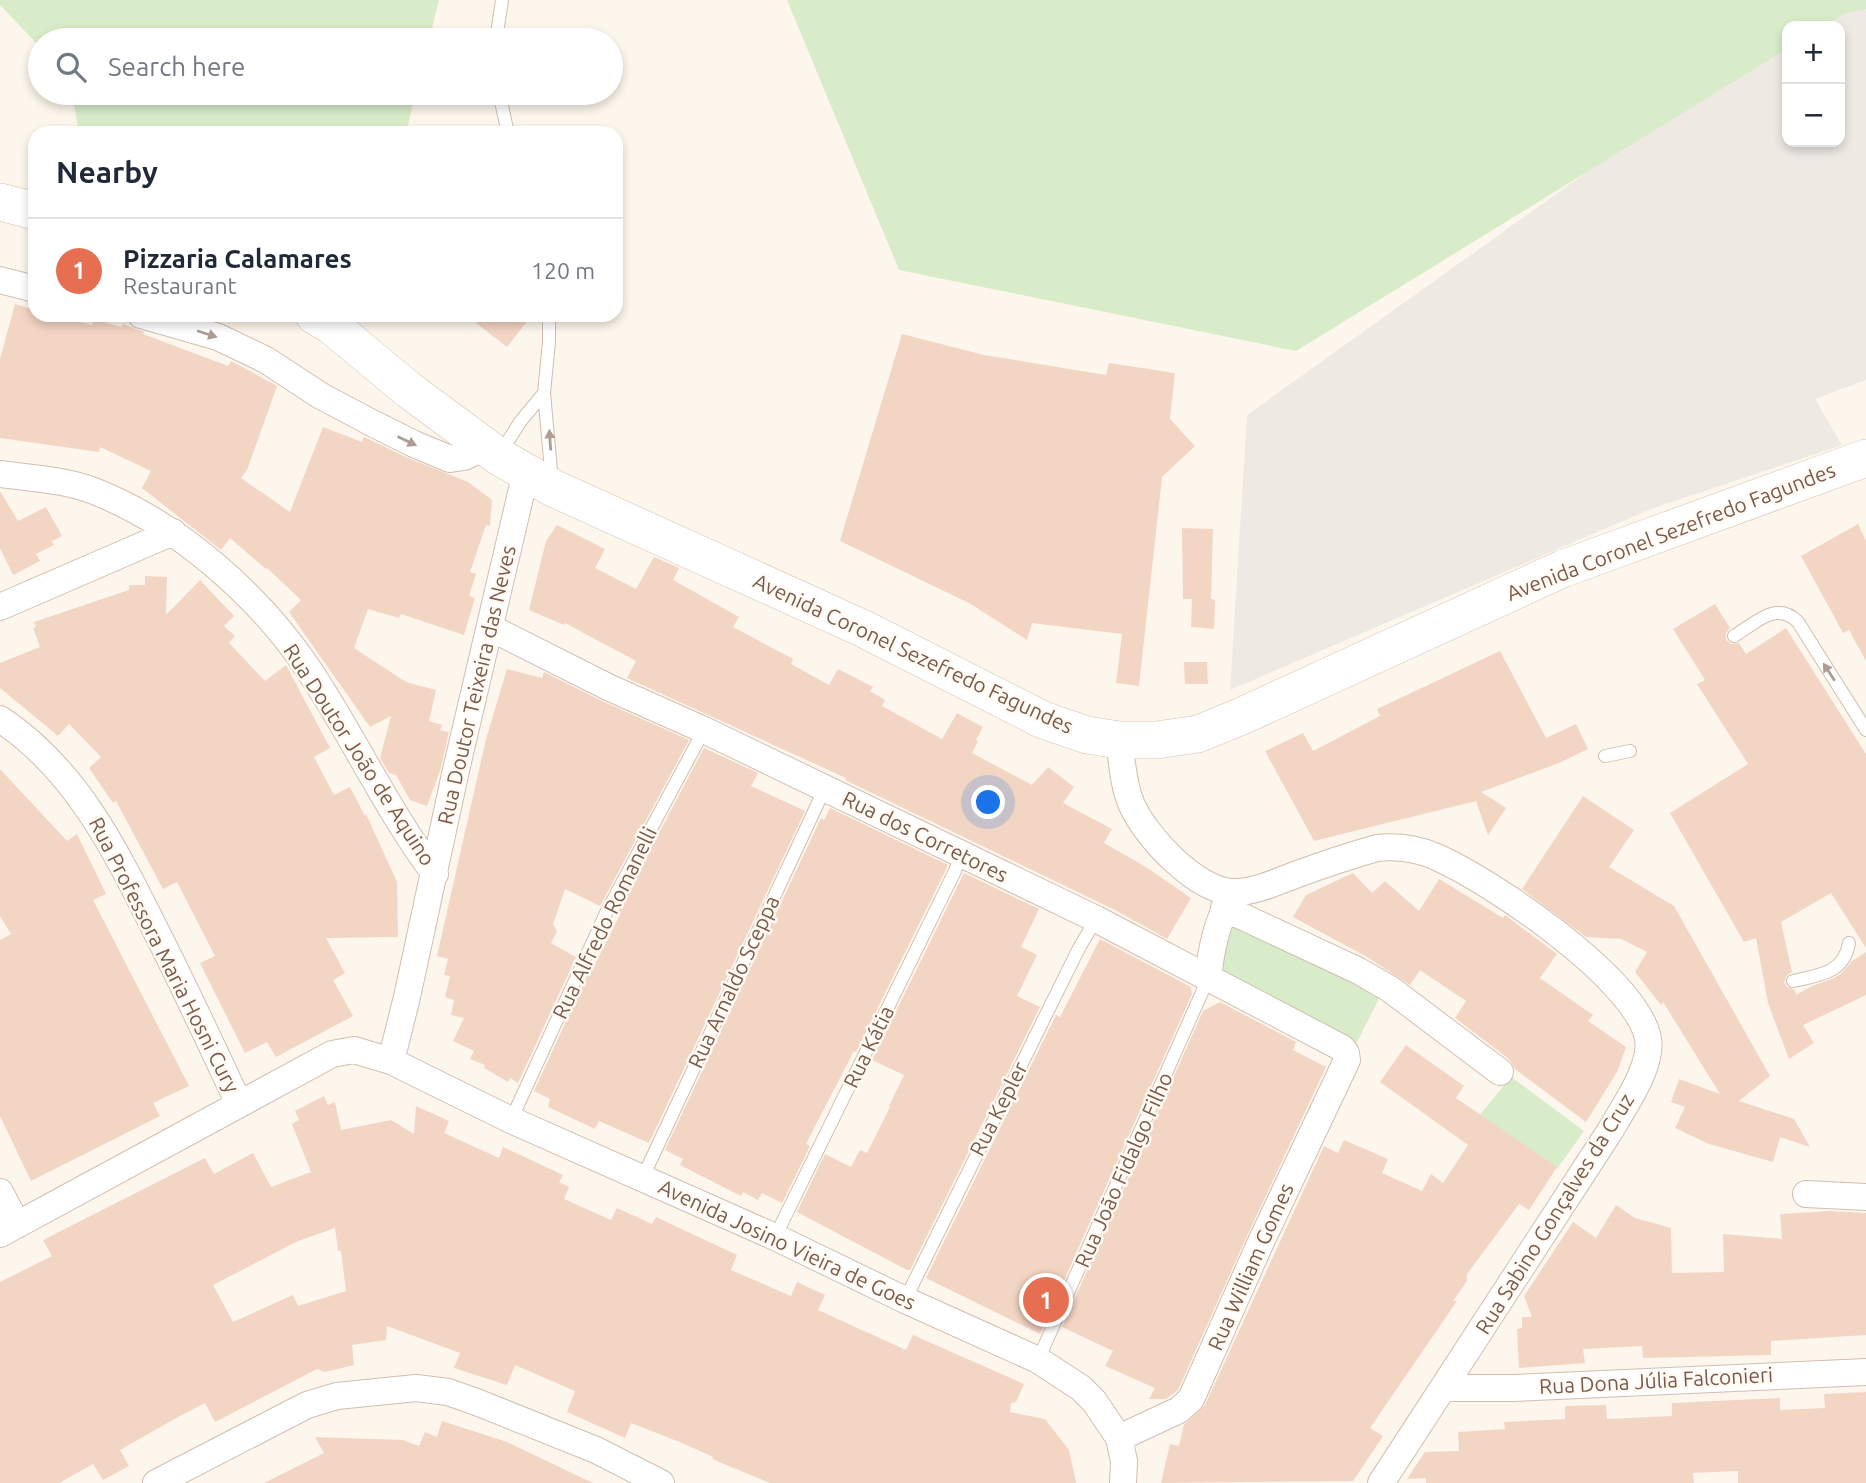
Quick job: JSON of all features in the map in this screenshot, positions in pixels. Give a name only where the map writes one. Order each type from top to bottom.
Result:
[{"type":"main road","points":[[0,202],[28,209]]},
{"type":"main road","name":"Avenida Coronel Sezefredo Fagundes","points":[[325,322],[409,390],[515,466],[862,628],[1043,720],[1087,736],[1119,740],[1157,740],[1198,734],[1562,569],[1866,458]]},
{"type":"street","points":[[0,280],[28,287]]},
{"type":"street","points":[[166,322],[218,337],[266,360],[321,396],[414,444],[450,459],[464,457],[515,466]]},
{"type":"street","name":"Rua Doutor Teixeira das Neves","points":[[391,1061],[435,874],[456,770],[491,628],[515,466]]},
{"type":"street","name":"Rua Doutor João de Aquino","points":[[0,474],[93,490],[173,532],[216,564],[307,667],[409,839],[435,874]]},
{"type":"street","points":[[0,607],[173,532]]},
{"type":"street","name":"Rua dos Corretores","points":[[491,628],[608,687],[704,730],[1096,919],[1342,1048],[1347,1060]]},
{"type":"street","name":"Rua Professora Maria Hosni Cury","points":[[0,719],[52,760],[92,812],[143,905],[239,1104]]},
{"type":"street","points":[[1119,740],[1124,778],[1131,803],[1161,849],[1229,900],[1390,989],[1500,1072]]},
{"type":"street","name":"Rua Sabino Gonçalves da Cruz","points":[[1229,900],[1377,848],[1393,846],[1415,849],[1476,878],[1570,944],[1609,979],[1634,1007],[1644,1024],[1649,1041],[1648,1054],[1636,1085],[1610,1131],[1381,1483]]},
{"type":"street","points":[[1208,979],[1211,951],[1229,900]]},
{"type":"street","name":"Avenida Josino Vieira de Goes","points":[[8,1229],[332,1054],[354,1050],[391,1061],[511,1120],[775,1237],[1038,1360],[1081,1388],[1094,1401],[1119,1438],[1124,1461],[1124,1483]]},
{"type":"street","name":"Rua William Gomes","points":[[1119,1438],[1179,1410],[1191,1399],[1260,1244],[1347,1060]]},
{"type":"street","points":[[0,1192],[8,1229]]},
{"type":"street","points":[[1806,1194],[1866,1197]]},
{"type":"street","name":"Rua Dona Júlia Falconieri","points":[[1445,1388],[1513,1388],[1866,1372]]},
{"type":"street","points":[[156,1483],[307,1405],[337,1396],[416,1388],[448,1392],[479,1403],[596,1450],[661,1483]]},
{"type":"lane","points":[[498,28],[502,0]]},
{"type":"lane","points":[[502,105],[506,126]]},
{"type":"lane","points":[[515,466],[550,435],[544,393],[549,322]]},
{"type":"lane","points":[[515,466],[520,422],[544,393]]},
{"type":"lane","points":[[1734,636],[1771,614],[1780,611],[1789,613],[1798,622],[1866,730]]},
{"type":"lane","name":"Rua Alfredo Romanelli","points":[[511,1120],[607,911],[704,730]]},
{"type":"lane","points":[[1605,756],[1630,751]]},
{"type":"lane","name":"Rua Arnaldo Sceppa","points":[[643,1177],[825,788]]},
{"type":"lane","name":"Rua Kátia","points":[[775,1237],[961,855]]},
{"type":"lane","name":"Rua Kepler","points":[[905,1300],[1072,962],[1096,919]]},
{"type":"lane","points":[[1793,981],[1829,972],[1842,964],[1849,943]]},
{"type":"lane","name":"Rua João Fidalgo Filho","points":[[1038,1360],[1208,979]]},
{"type":"shaded area","points":[[1866,0],[1866,380],[1815,399],[1842,445],[1651,509],[1230,690],[1247,415],[1773,39],[1782,35],[1782,147],[1845,147],[1845,21],[1814,21]]},
{"type":"green space","points":[[0,0],[439,0],[432,28],[28,28],[28,34],[0,5]]},
{"type":"green space","points":[[787,0],[1866,0],[1866,9],[1846,13],[1832,21],[1782,21],[1782,52],[1296,351],[899,270]]},
{"type":"green space","points":[[74,105],[413,105],[408,126],[78,126]]},
{"type":"green space","points":[[1233,915],[1384,989],[1354,1048],[1216,977]]},
{"type":"green space","points":[[1511,1077],[1584,1131],[1557,1169],[1478,1117]]},
{"type":"building","points":[[15,304],[28,308],[28,322],[81,322],[92,325],[93,322],[104,322],[121,327],[123,324],[228,366],[231,361],[277,386],[247,470],[241,478],[290,512],[323,427],[362,442],[364,437],[468,482],[492,500],[490,526],[486,525],[470,572],[476,574],[469,596],[475,598],[464,635],[401,614],[399,618],[368,609],[354,648],[406,682],[436,690],[429,721],[442,725],[440,730],[449,732],[440,771],[427,806],[410,800],[396,775],[389,773],[380,758],[391,716],[370,727],[289,612],[301,600],[267,568],[230,538],[221,550],[142,488],[151,471],[100,447],[99,452],[0,438],[0,359]]},
{"type":"building","points":[[475,322],[527,322],[507,347]]},
{"type":"building","points":[[902,334],[984,355],[1106,375],[1109,363],[1175,373],[1170,419],[1195,446],[1162,477],[1139,686],[1116,683],[1122,634],[1032,623],[1027,640],[969,603],[840,541]]},
{"type":"building","points":[[0,491],[18,521],[46,507],[62,536],[52,541],[54,545],[36,554],[40,561],[13,575],[0,548]]},
{"type":"building","points":[[1858,524],[1866,541],[1866,661],[1849,630],[1843,633],[1801,556]]},
{"type":"building","points":[[557,525],[605,549],[595,568],[636,589],[654,557],[679,568],[673,580],[739,617],[733,627],[793,659],[791,664],[829,685],[838,669],[873,687],[870,691],[885,700],[882,706],[942,739],[957,713],[983,727],[972,753],[1032,785],[1048,767],[1074,787],[1063,803],[1112,829],[1104,843],[1146,867],[1191,898],[1167,939],[1115,910],[845,780],[846,778],[627,678],[636,661],[565,623],[564,625],[529,610],[546,541]]},
{"type":"building","points":[[1182,528],[1213,529],[1211,599],[1215,600],[1214,629],[1191,627],[1192,599],[1183,599]]},
{"type":"building","points":[[145,576],[167,577],[166,615],[200,580],[234,616],[224,626],[235,636],[229,643],[265,681],[286,665],[330,748],[314,757],[334,795],[350,787],[365,816],[366,814],[397,882],[398,937],[326,938],[345,973],[333,980],[353,1016],[276,1057],[267,1042],[245,1053],[200,963],[215,956],[177,882],[163,889],[116,801],[113,803],[89,768],[101,757],[69,724],[58,736],[0,688],[0,663],[40,647],[33,628],[36,627],[34,622],[129,590],[129,585],[145,585]]},
{"type":"building","points":[[1715,604],[1730,628],[1726,633],[1726,640],[1731,644],[1739,643],[1746,654],[1786,628],[1866,754],[1866,948],[1831,893],[1781,922],[1792,972],[1784,982],[1787,987],[1795,990],[1796,995],[1834,978],[1866,952],[1866,995],[1803,1025],[1814,1043],[1789,1059],[1768,1003],[1756,938],[1744,942],[1670,813],[1748,764],[1697,684],[1705,680],[1673,629]]},
{"type":"building","points":[[1500,651],[1546,738],[1576,724],[1588,749],[1559,763],[1481,792],[1506,808],[1488,835],[1476,801],[1314,841],[1265,751],[1303,733],[1313,751],[1380,716],[1377,709]]},
{"type":"building","points":[[1184,662],[1207,662],[1208,684],[1185,684]]},
{"type":"building","points":[[507,669],[542,678],[544,672],[689,740],[600,906],[565,889],[553,924],[557,931],[551,943],[576,957],[518,1083],[510,1078],[508,1082],[484,1068],[485,1065],[470,1059],[474,1051],[453,1041],[464,1018],[451,1015],[454,1000],[445,997],[450,976],[444,975],[448,959],[437,956],[486,739]]},
{"type":"building","points":[[704,748],[758,773],[751,786],[805,811],[649,1143],[599,1121],[595,1129],[548,1107],[550,1099],[534,1091],[592,965],[594,966],[620,915],[616,914]]},
{"type":"building","points":[[0,769],[67,841],[77,834],[106,894],[93,900],[189,1086],[153,1103],[160,1116],[31,1181],[0,1116],[0,940],[11,934],[0,916]]},
{"type":"building","points":[[1583,796],[1634,830],[1609,867],[1674,906],[1770,1076],[1739,1101],[1794,1119],[1810,1147],[1780,1137],[1773,1162],[1709,1144],[1675,1128],[1685,1107],[1671,1102],[1679,1079],[1720,1094],[1663,1002],[1661,1005],[1635,972],[1647,952],[1621,939],[1586,937],[1522,889]]},
{"type":"building","points":[[830,808],[948,865],[856,1052],[854,1051],[806,1144],[810,1146],[782,1203],[762,1193],[758,1200],[743,1192],[741,1196],[680,1165],[683,1159],[665,1150],[821,818],[824,820]]},
{"type":"building","points":[[964,873],[1039,909],[1021,947],[1037,955],[1017,996],[1040,1007],[910,1270],[907,1270],[797,1212],[825,1154],[851,1167],[860,1150],[867,1153],[890,1107],[904,1075],[872,1060]]},
{"type":"building","points":[[1353,873],[1372,893],[1385,881],[1419,911],[1439,879],[1503,918],[1505,915],[1557,954],[1540,978],[1593,1015],[1588,1021],[1626,1047],[1617,1072],[1586,1122],[1515,1069],[1509,1059],[1455,1018],[1466,1001],[1420,970],[1410,985],[1367,957],[1293,917],[1306,895]]},
{"type":"building","points":[[1100,939],[1191,987],[1192,994],[1040,1334],[926,1278],[1056,1015],[1060,1017]]},
{"type":"building","points":[[1220,1002],[1296,1042],[1293,1050],[1326,1067],[1178,1390],[1166,1399],[1149,1399],[1155,1388],[1105,1366],[1113,1351],[1062,1327],[1203,1011]]},
{"type":"building","points":[[1406,1045],[1464,1086],[1456,1098],[1557,1167],[1529,1210],[1519,1204],[1467,1274],[1467,1281],[1453,1301],[1457,1301],[1370,1428],[1383,1436],[1353,1481],[1161,1483],[1170,1444],[1179,1446],[1184,1425],[1205,1405],[1324,1146],[1338,1153],[1344,1140],[1388,1159],[1382,1173],[1422,1191],[1431,1174],[1443,1183],[1468,1145],[1380,1082]]},
{"type":"building","points":[[324,1096],[328,1105],[335,1102],[341,1130],[391,1120],[414,1134],[416,1106],[449,1121],[444,1133],[499,1158],[503,1147],[563,1175],[559,1182],[569,1187],[564,1199],[611,1220],[617,1208],[652,1224],[656,1217],[737,1255],[731,1270],[791,1296],[797,1282],[825,1295],[818,1310],[906,1350],[913,1335],[1024,1384],[1016,1402],[1011,1403],[1010,1412],[1045,1419],[1069,1450],[1076,1483],[770,1483],[631,1423],[625,1438],[567,1412],[575,1391],[515,1365],[507,1385],[454,1368],[460,1353],[387,1326],[386,1340],[352,1345],[354,1365],[325,1372],[317,1369],[215,1422],[205,1403],[178,1417],[120,1450],[129,1466],[103,1480],[93,1464],[59,1483],[0,1483],[0,1282],[52,1256],[43,1240],[205,1158],[214,1174],[253,1153],[271,1187],[311,1172],[292,1124],[299,1120],[295,1111]],"holes":[[[335,1228],[338,1251],[341,1251],[346,1291],[298,1306],[293,1295],[233,1322],[213,1285],[298,1241]]]},
{"type":"building","points":[[1616,1205],[1635,1218],[1671,1228],[1672,1273],[1724,1272],[1723,1234],[1782,1239],[1780,1214],[1830,1211],[1866,1213],[1866,1335],[1771,1341],[1771,1355],[1643,1358],[1642,1346],[1583,1349],[1585,1363],[1519,1368],[1517,1329],[1522,1328],[1522,1317],[1532,1317],[1524,1296],[1573,1222],[1596,1238]]},
{"type":"building","points":[[1866,1392],[1866,1483],[1738,1483],[1738,1471],[1693,1473],[1694,1483],[1426,1483],[1426,1478],[1407,1479],[1425,1452],[1459,1451],[1458,1432],[1505,1429],[1504,1422],[1565,1419],[1565,1406],[1606,1405],[1607,1419],[1672,1416],[1672,1403],[1780,1398],[1780,1410],[1825,1408],[1824,1394]]},
{"type":"building","points":[[442,1421],[507,1442],[593,1483],[264,1483],[324,1453],[315,1437],[403,1440],[419,1446],[425,1432],[437,1437]]},
{"type":"place","name":"Pizzaria Calamares","points":[[1046,1300]]}]
